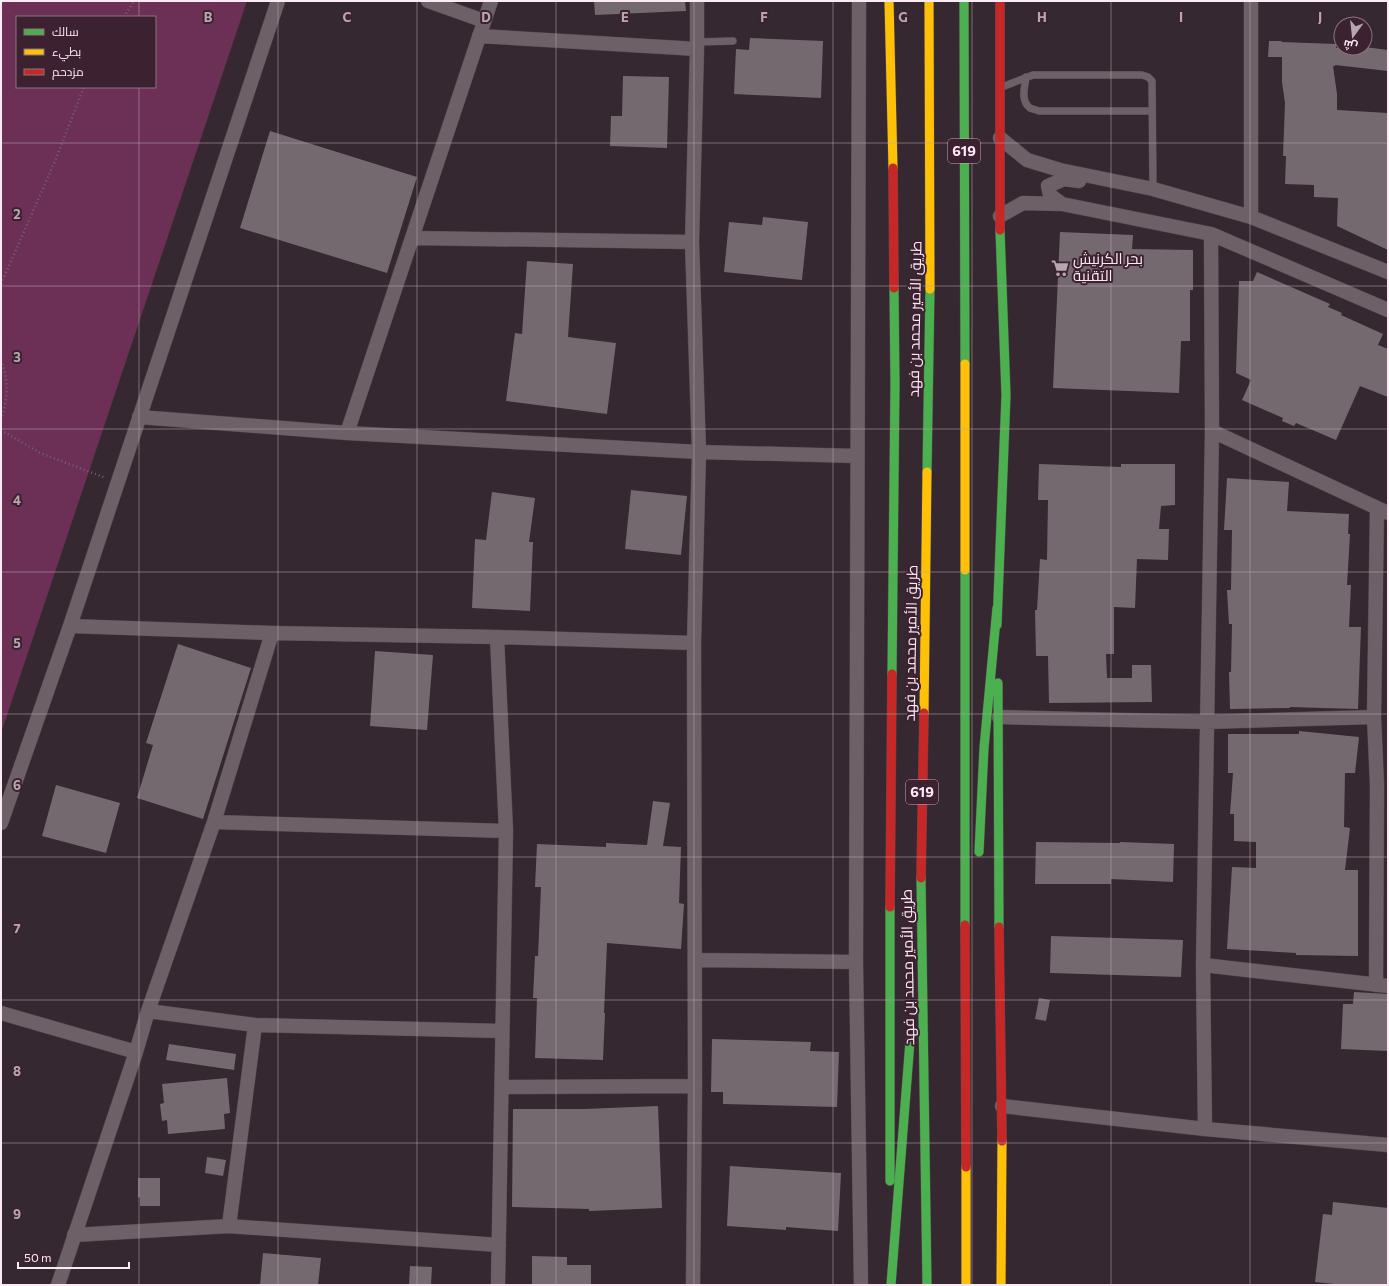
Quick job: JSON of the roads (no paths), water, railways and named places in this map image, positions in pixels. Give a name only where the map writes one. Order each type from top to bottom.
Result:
[{"type":"main road","points":[[889,1],[894,207],[895,384],[890,940],[891,1285]]},
{"type":"main road","name":"طريق الأمير محمد بن فهد","points":[[927,1285],[921,906],[930,299],[930,1]]},
{"type":"main road","name":"619","points":[[964,1],[966,1285]]},
{"type":"main road","points":[[978,859],[984,748],[997,608],[1006,395],[1000,216],[1000,1]]},
{"type":"main road","points":[[997,608],[999,717],[999,930],[1002,1106],[1001,1285]]},
{"type":"main road","points":[[913,1001],[921,906]]},
{"type":"main road","points":[[966,1083],[974,936]]},
{"type":"main road","points":[[891,1285],[911,1032]]},
{"type":"street","points":[[1,822],[70,626],[278,1]]},
{"type":"street","points":[[428,1],[484,21]]},
{"type":"street","points":[[347,432],[491,1]]},
{"type":"street","points":[[693,1285],[695,1086],[694,643],[699,452],[692,242],[697,1]]},
{"type":"street","points":[[859,1],[856,962],[861,1285]]},
{"type":"street","points":[[1251,1],[1251,218]]},
{"type":"street","points":[[479,36],[697,45]]},
{"type":"street","points":[[1000,138],[1027,160],[1060,170],[1153,189],[1251,218],[1388,272]]},
{"type":"street","points":[[1062,204],[1050,195],[1048,186],[1064,179],[1153,189]]},
{"type":"street","points":[[1000,216],[1023,203],[1062,204],[1211,234],[1388,310]]},
{"type":"street","points":[[1205,1129],[1203,965],[1212,431],[1211,234]]},
{"type":"street","points":[[412,238],[692,242]]},
{"type":"street","points":[[139,417],[347,432],[699,452],[857,456]]},
{"type":"street","points":[[1203,965],[1382,986],[1382,785],[1374,717],[1383,511],[1212,431]]},
{"type":"street","points":[[70,626],[272,633],[496,637],[694,643]]},
{"type":"street","points":[[58,1285],[136,1052],[148,1011],[214,822],[272,633]]},
{"type":"street","points":[[496,637],[506,832],[498,1285]]},
{"type":"street","points":[[999,717],[1206,722],[1374,717]]},
{"type":"street","points":[[214,822],[506,832]]},
{"type":"street","points":[[695,960],[856,962]]},
{"type":"street","points":[[148,1011],[255,1025],[502,1031]]},
{"type":"street","points":[[1,1013],[136,1052]]},
{"type":"street","points":[[229,1226],[255,1025]]},
{"type":"street","points":[[502,1086],[695,1086]]},
{"type":"street","points":[[1002,1106],[1205,1129],[1388,1144]]},
{"type":"street","points":[[74,1235],[229,1226],[499,1245]]},
{"type":"lane","points":[[697,45],[733,42]]},
{"type":"lane","points":[[1000,88],[1033,75],[1142,75],[1148,77],[1152,81],[1153,189]]},
{"type":"lane","points":[[1026,77],[1024,93],[1025,101],[1030,108],[1039,111],[1152,111]]},
{"type":"place","name":"بحر الكرنيش التقنية","points":[[1060,268]]}]
